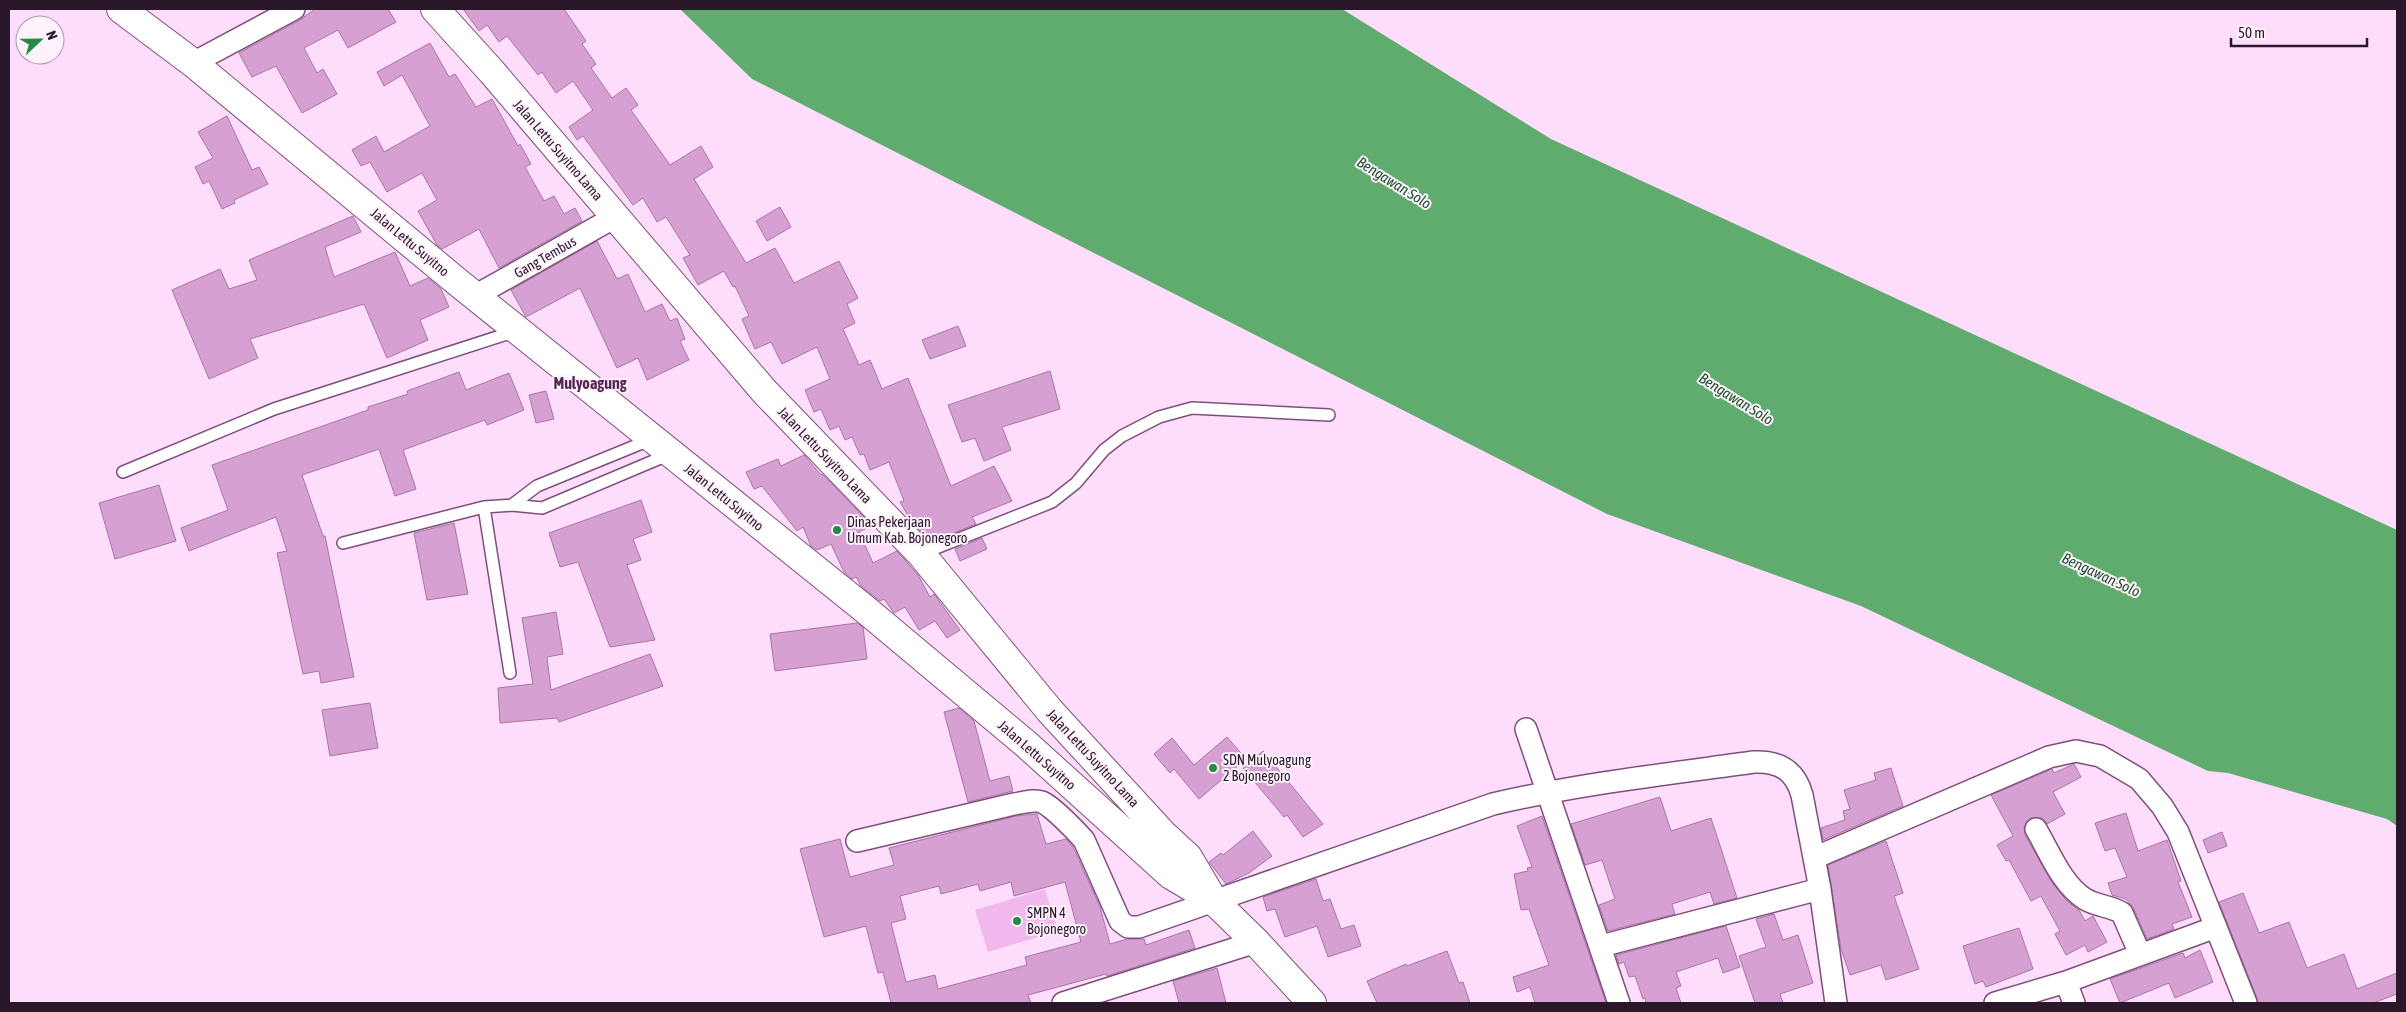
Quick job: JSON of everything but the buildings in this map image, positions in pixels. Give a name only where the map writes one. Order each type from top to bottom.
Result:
[{"type":"main road","name":"Jalan Lettu Suyitno","points":[[121,9],[193,63],[518,331],[866,610],[1026,744],[1171,875],[1213,900],[1256,942],[1312,1003]]},
{"type":"main road","name":"Jalan Lettu Suyitno Lama","points":[[435,9],[616,217],[768,396],[921,554],[1050,711],[1163,834],[1188,857],[1213,900]]},
{"type":"main road","points":[[1026,744],[1044,736],[1050,728],[1050,711]]},
{"type":"street","points":[[193,63],[294,9]]},
{"type":"street","name":"Gang Tembus","points":[[475,296],[616,217]]},
{"type":"street","points":[[1526,729],[1619,1003]]},
{"type":"street","points":[[1814,858],[1946,803],[2030,764],[2066,752],[2082,751],[2100,756],[2133,774],[2162,806],[2178,832],[2246,1003]]},
{"type":"street","points":[[857,841],[1014,804],[1032,801],[1042,802],[1076,830],[1084,840],[1113,908],[1122,924],[1136,928],[1151,925],[1213,900],[1493,804],[1546,791],[1754,762],[1772,763],[1786,768],[1796,778],[1799,785],[1820,889],[1836,1003]]},
{"type":"street","points":[[2036,829],[2067,880],[2081,896],[2122,913],[2140,954]]},
{"type":"street","points":[[1600,946],[1820,889]]},
{"type":"street","points":[[1995,1003],[2066,982],[2216,927]]},
{"type":"street","points":[[1063,1003],[1256,942]]},
{"type":"street","points":[[2066,982],[2074,1003]]},
{"type":"lane","points":[[123,472],[274,408],[518,331]]},
{"type":"lane","points":[[921,554],[1052,502],[1076,483],[1104,450],[1122,436],[1158,417],[1192,408],[1329,415]]},
{"type":"lane","points":[[343,544],[484,506],[512,505],[542,508],[661,447]]},
{"type":"lane","points":[[512,505],[537,486],[661,447]]},
{"type":"lane","points":[[484,506],[510,673]]},
{"type":"shaded area","name":"SMPN 4 Bojonegoro","points":[[1045,889],[1058,931],[988,952],[975,910]]},
{"type":"water","name":"Bengawan Solo","points":[[680,9],[1342,9],[1551,139],[2397,530],[2397,826],[2387,819],[2228,773],[2208,771],[1861,606],[1607,514],[752,79]]},
{"type":"place","name":"Dinas Pekerjaan Umum Kab. Bojonegoro","points":[[837,530]]},
{"type":"place","name":"SDN Mulyoagung 2 Bojonegoro","points":[[1213,768]]},
{"type":"place","name":"SMPN 4 Bojonegoro","points":[[1017,921]]},
{"type":"district","name":"Mulyoagung","points":[[590,383]]}]
